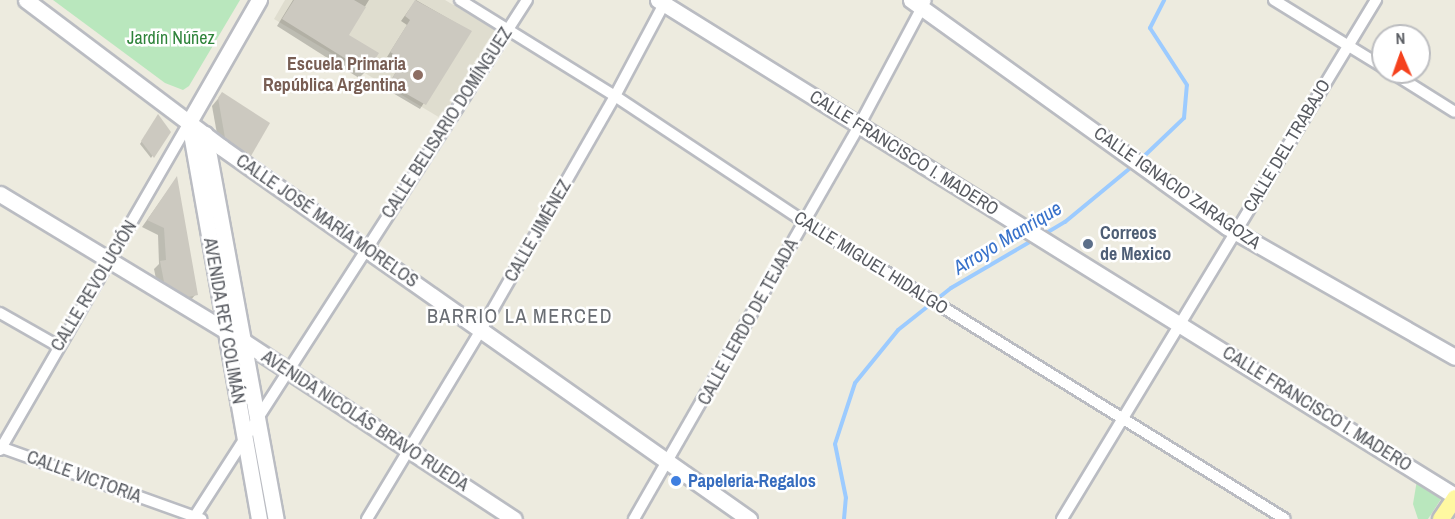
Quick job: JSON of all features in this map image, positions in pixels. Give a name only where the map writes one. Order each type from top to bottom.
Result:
[{"type":"main road","points":[[1441,519],[1455,497]]},
{"type":"street","name":"CALLE JOSÉ MARÍA MORELOS","points":[[26,0],[205,134],[749,519]]},
{"type":"street","points":[[189,122],[259,0]]},
{"type":"street","name":"CALLE MIGUEL HIDALGO","points":[[460,0],[615,96],[805,222],[1119,420],[1286,519]]},
{"type":"street","name":"CALLE BELISARIO DOMÍNGUEZ","points":[[196,518],[365,248],[527,0]]},
{"type":"street","points":[[1274,0],[1371,59]]},
{"type":"street","name":"CALLE DEL TRABAJO","points":[[1062,519],[1178,321],[1376,0]]},
{"type":"street","name":"CALLE JIMÉNEZ","points":[[366,519],[481,330],[615,96],[662,1]]},
{"type":"street","name":"CALLE FRANCISCO I. MADERO","points":[[662,1],[1058,250],[1178,321],[1455,497]]},
{"type":"street","name":"CALLE LERDO DE TEJADA","points":[[634,519],[669,462],[860,124],[920,2]]},
{"type":"street","name":"CALLE IGNACIO ZARAGOZA","points":[[920,2],[1235,232],[1455,357]]},
{"type":"street","points":[[1410,84],[1455,112]]},
{"type":"street","name":"CALLE REVOLUCIÓN","points":[[1,448],[108,261],[161,176],[189,122]]},
{"type":"street","name":"AVENIDA REY COLIMÁN","points":[[189,122],[259,519]]},
{"type":"street","name":"AVENIDA REY COLIMÁN","points":[[205,134],[276,519]]},
{"type":"street","name":"AVENIDA NICOLÁS BRAVO RUEDA","points":[[0,194],[243,341],[287,372],[410,448],[514,519]]},
{"type":"street","points":[[0,313],[58,346]]},
{"type":"street","name":"CALLE VICTORIA","points":[[1,448],[196,518]]},
{"type":"shaded area","name":"Escuela Primaria República Argentina","points":[[285,0],[445,0],[496,30],[442,119],[274,19]]},
{"type":"green space","name":"Jardín Núñez","points":[[53,0],[240,0],[189,86],[183,90],[165,83]]},
{"type":"green space","points":[[1417,480],[1443,496],[1428,519],[1418,519],[1413,504]]},
{"type":"building","points":[[294,0],[354,0],[366,7],[349,35],[379,53],[367,72],[282,19]]},
{"type":"building","points":[[415,0],[472,31],[426,105],[389,84],[403,60],[390,52],[410,20],[405,16]]},
{"type":"building","points":[[222,92],[270,123],[251,156],[225,138],[218,98]]},
{"type":"building","points":[[158,114],[171,132],[154,158],[141,141]]},
{"type":"building","points":[[177,176],[198,295],[188,297],[164,282],[160,261],[166,260],[164,228],[147,220]]},
{"type":"waterway","name":"Arroyo Manrique","points":[[1140,160],[1184,118],[1187,85],[1150,28],[1164,0]]},
{"type":"waterway","name":"Arroyo Manrique","points":[[1043,235],[1065,222],[1134,165]]},
{"type":"waterway","name":"Arroyo Manrique","points":[[844,519],[846,498],[835,444],[855,383],[898,330],[951,288],[1033,240]]},
{"type":"place","name":"Escuela Primaria República Argentina","points":[[418,75]]},
{"type":"place","name":"Correos de Mexico","points":[[1088,244]]},
{"type":"place","name":"Papeleria-Regalos","points":[[676,481]]},
{"type":"district","name":"BARRIO LA MERCED","points":[[520,315]]}]
